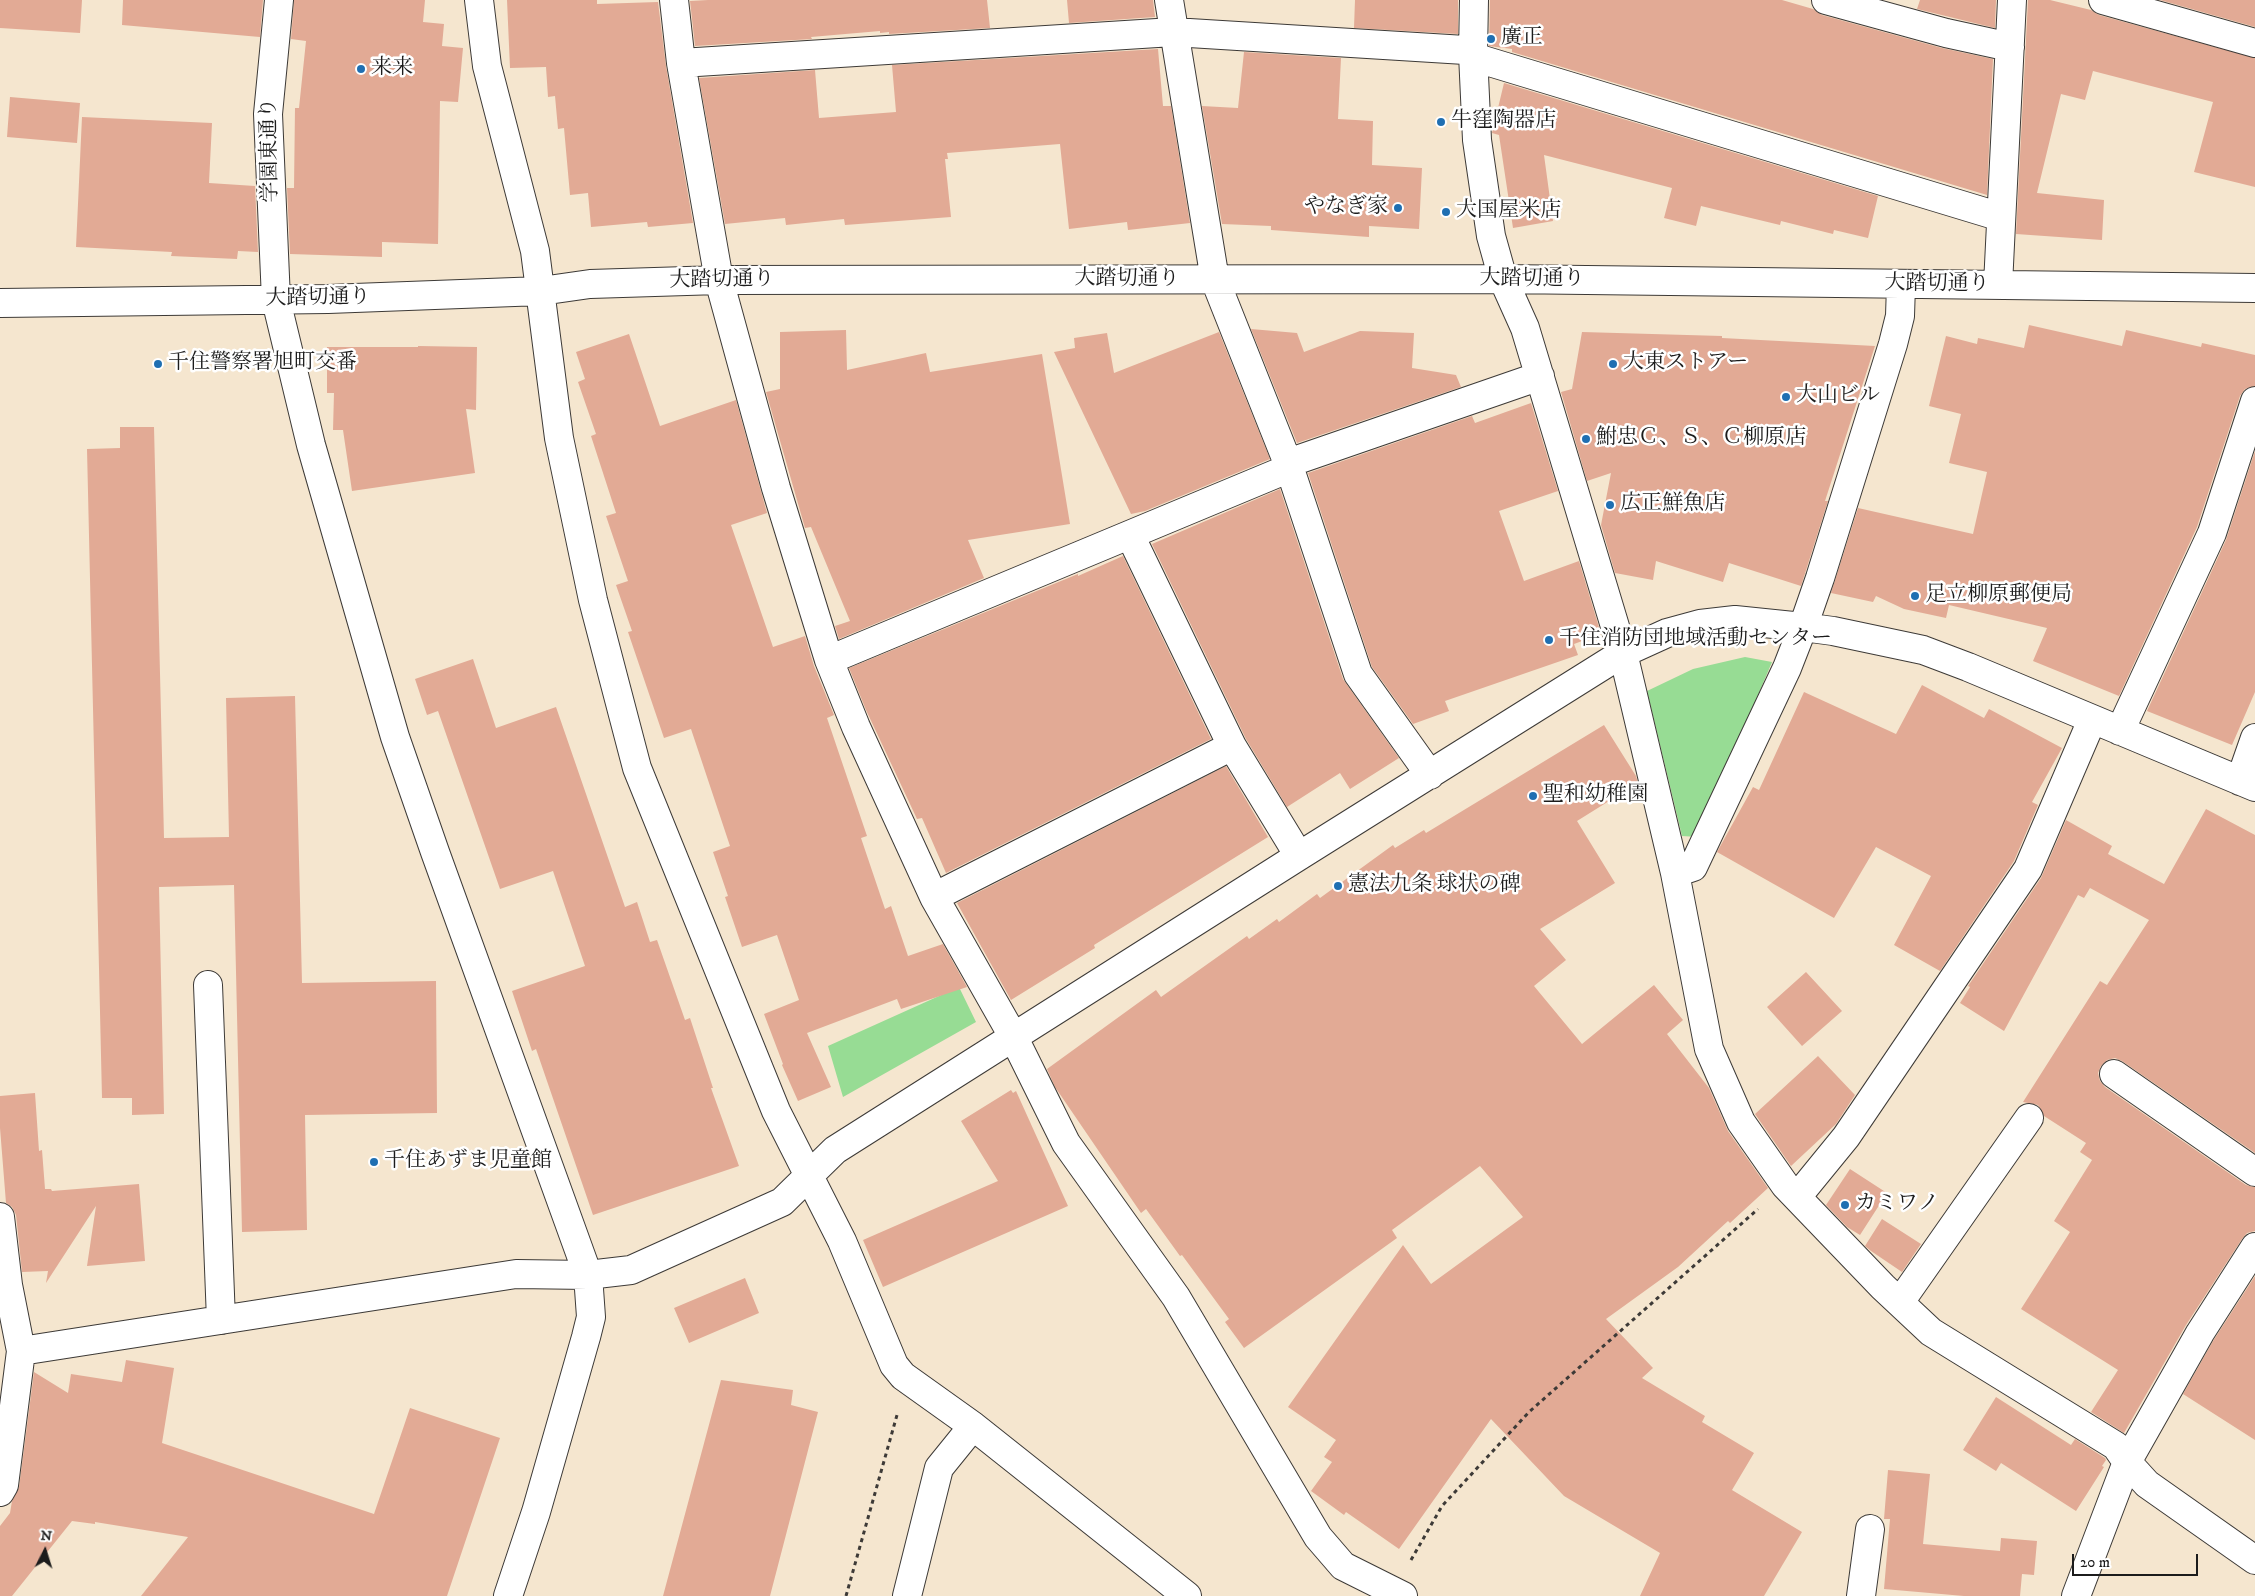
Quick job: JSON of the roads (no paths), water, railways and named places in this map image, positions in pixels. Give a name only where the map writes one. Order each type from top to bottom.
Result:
[{"type":"street","name":"学園東通り","points":[[279,0],[268,114],[276,300],[311,445],[395,737],[434,852],[588,1275],[591,1317],[536,1512],[508,1596]]},
{"type":"street","points":[[479,0],[487,66],[535,251],[559,438],[593,600],[637,768],[776,1111],[842,1240],[894,1365],[903,1376],[973,1426],[1187,1596]]},
{"type":"street","points":[[674,0],[681,63],[719,280],[776,488],[829,660],[856,727],[934,897],[1014,1038],[1066,1143],[1176,1297],[1318,1537],[1344,1566],[1398,1593]]},
{"type":"street","points":[[1169,0],[1215,280],[1289,466],[1358,674],[1430,775]]},
{"type":"street","points":[[1474,0],[1473,54],[1479,150],[1491,236],[1503,279],[1525,328],[1623,653],[1675,873],[1709,1049],[1741,1122],[1791,1191],[1931,1332],[2116,1446],[2127,1462],[2147,1484],[2255,1560]]},
{"type":"street","points":[[1826,0],[1946,34],[2010,48]]},
{"type":"street","points":[[1998,285],[2012,0]]},
{"type":"street","points":[[2104,0],[2255,43]]},
{"type":"street","points":[[681,63],[1173,32],[1465,50],[1483,60],[2001,217]]},
{"type":"street","name":"大踏切通り","points":[[0,303],[276,300],[541,291],[590,284],[719,280],[1503,279],[2255,288]]},
{"type":"street","points":[[1675,873],[1693,867],[1787,668],[1823,569],[1893,344],[1900,316],[1901,285]]},
{"type":"street","points":[[829,660],[1285,470],[1294,462],[1303,458],[1540,376]]},
{"type":"street","points":[[2120,731],[2212,533],[2255,401]]},
{"type":"street","points":[[1130,535],[1232,746],[1299,856]]},
{"type":"street","points":[[21,1351],[516,1274],[588,1275],[631,1270],[782,1202],[835,1150],[1623,653],[1667,633],[1700,624],[1735,620],[1803,626],[1923,650],[2248,784],[2255,738]]},
{"type":"street","points":[[1791,1191],[1846,1137],[2028,869],[2092,720]]},
{"type":"street","points":[[934,897],[1232,746]]},
{"type":"street","points":[[208,985],[221,1320]]},
{"type":"street","points":[[2114,1074],[2255,1172]]},
{"type":"street","points":[[1900,1302],[2029,1118]]},
{"type":"street","points":[[0,1217],[4,1282],[21,1351],[4,1486],[0,1492]]},
{"type":"street","points":[[2076,1596],[2127,1462],[2200,1333],[2255,1247]]},
{"type":"street","points":[[907,1596],[940,1468],[973,1426]]},
{"type":"street","points":[[1861,1596],[1870,1529]]},
{"type":"place","name":"廣正","points":[[1491,39]]},
{"type":"place","name":"来来","points":[[361,69]]},
{"type":"place","name":"牛窪陶器店","points":[[1441,122]]},
{"type":"place","name":"やなぎ家","points":[[1398,208]]},
{"type":"place","name":"大国屋米店","points":[[1446,212]]},
{"type":"place","name":"千住警察署旭町交番","points":[[158,364]]},
{"type":"place","name":"大東ストアー","points":[[1613,364]]},
{"type":"place","name":"大山ビル","points":[[1786,397]]},
{"type":"place","name":"鮒忠Ｃ、Ｓ、Ｃ柳原店","points":[[1586,439]]},
{"type":"place","name":"広正鮮魚店","points":[[1610,505]]},
{"type":"place","name":"足立柳原郵便局","points":[[1915,596]]},
{"type":"place","name":"千住消防団地域活動センター","points":[[1549,640]]},
{"type":"place","name":"聖和幼稚園","points":[[1533,796]]},
{"type":"place","name":"憲法九条 球状の碑","points":[[1338,886]]},
{"type":"place","name":"千住あずま児童館","points":[[374,1162]]},
{"type":"place","name":"カミワノ","points":[[1845,1205]]}]
